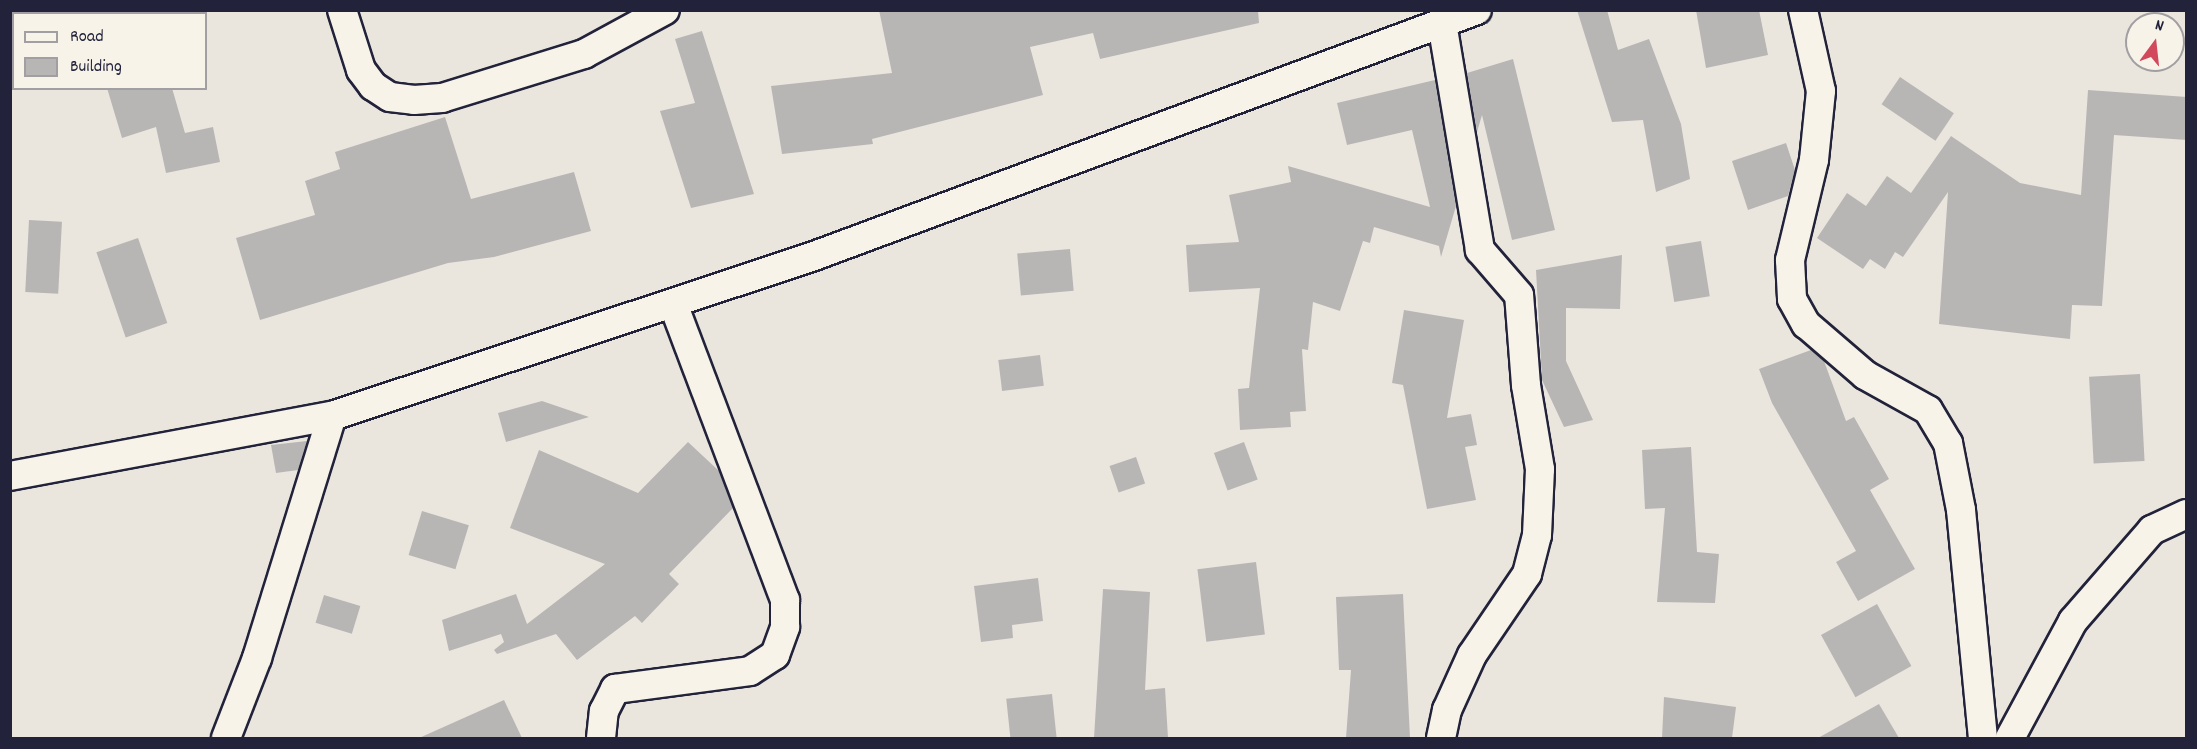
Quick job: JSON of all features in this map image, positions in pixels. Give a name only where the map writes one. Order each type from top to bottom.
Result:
[{"type":"street","points":[[342,10],[361,70],[373,86],[390,97],[414,100],[442,98],[584,54],[665,10]]},
{"type":"street","points":[[10,476],[332,416],[814,256],[1477,10]]},
{"type":"street","points":[[1803,10],[1821,91],[1814,160],[1790,260],[1792,299],[1806,324],[1865,375],[1928,410],[1948,443],[1961,510],[1983,738]]},
{"type":"street","points":[[1441,738],[1447,710],[1472,656],[1527,574],[1537,535],[1540,469],[1526,386],[1519,295],[1480,250],[1442,23]]},
{"type":"street","points":[[601,738],[604,711],[615,689],[750,671],[775,655],[785,627],[785,600],[673,303]]},
{"type":"street","points":[[226,738],[264,636],[332,416]]},
{"type":"street","points":[[2010,738],[2073,621],[2152,530],[2187,514]]},
{"type":"building","points":[[879,10],[1258,10],[1259,23],[1100,59],[1093,33],[1030,47],[1043,95],[872,139],[873,144],[782,154],[771,86],[892,73]]},
{"type":"building","points":[[1577,10],[1607,10],[1618,50],[1649,39],[1681,124],[1690,179],[1656,192],[1643,120],[1612,122]]},
{"type":"building","points":[[1696,10],[1759,10],[1768,55],[1706,68]]},
{"type":"building","points":[[702,31],[754,194],[691,208],[660,111],[695,103],[675,39]]},
{"type":"building","points":[[1513,59],[1555,230],[1512,240],[1482,115],[1477,132],[1467,73]]},
{"type":"building","points":[[1900,77],[1954,113],[1935,141],[1882,104]]},
{"type":"building","points":[[1435,80],[1456,206],[1441,257],[1439,246],[1374,227],[1370,243],[1363,241],[1340,311],[1313,302],[1308,350],[1302,349],[1306,411],[1290,412],[1291,427],[1240,430],[1238,389],[1249,388],[1260,288],[1189,292],[1186,245],[1239,242],[1229,195],[1291,182],[1288,166],[1430,207],[1412,130],[1347,145],[1337,103]]},
{"type":"building","points":[[108,90],[173,90],[185,133],[213,127],[220,162],[166,173],[156,127],[122,138]]},
{"type":"building","points":[[2088,90],[2187,97],[2187,140],[2114,135],[2102,306],[2072,305],[2070,339],[1939,324],[1948,192],[1903,257],[1895,252],[1885,269],[1870,259],[1863,269],[1817,238],[1847,193],[1866,206],[1887,176],[1911,193],[1951,136],[2020,183],[2081,195]]},
{"type":"building","points":[[445,117],[471,199],[574,172],[591,231],[494,257],[448,263],[260,320],[236,238],[315,215],[305,181],[340,169],[335,152]]},
{"type":"building","points":[[1786,143],[1795,170],[1788,196],[1748,210],[1732,161]]},
{"type":"building","points":[[29,220],[62,222],[58,294],[25,292]]},
{"type":"building","points":[[138,238],[167,323],[126,337],[96,252]]},
{"type":"building","points":[[1701,241],[1710,296],[1674,302],[1665,247]]},
{"type":"building","points":[[1070,249],[1074,291],[1021,295],[1017,254]]},
{"type":"building","points":[[1622,255],[1620,309],[1566,308],[1566,361],[1593,420],[1564,427],[1542,380],[1536,270]]},
{"type":"building","points":[[1404,310],[1464,320],[1447,418],[1471,414],[1477,445],[1465,447],[1476,500],[1427,509],[1403,385],[1392,383]]},
{"type":"building","points":[[1811,350],[1824,361],[1846,421],[1854,417],[1889,479],[1870,490],[1915,569],[1858,601],[1836,562],[1856,551],[1772,403],[1759,369]]},
{"type":"building","points":[[1040,355],[1044,386],[1002,391],[998,360]]},
{"type":"building","points":[[2140,374],[2145,461],[2094,464],[2089,377]]},
{"type":"building","points":[[542,401],[589,417],[506,442],[498,413]]},
{"type":"building","points":[[307,441],[298,470],[276,473],[271,445]]},
{"type":"building","points":[[688,442],[719,471],[733,508],[669,574],[679,584],[642,623],[635,616],[577,660],[556,634],[497,654],[494,650],[504,642],[501,634],[449,651],[442,620],[516,594],[527,624],[605,564],[510,528],[539,450],[638,493]]},
{"type":"building","points":[[1244,442],[1258,480],[1228,491],[1214,453]]},
{"type":"building","points":[[1691,447],[1697,552],[1719,554],[1715,603],[1657,602],[1665,508],[1645,509],[1642,450]]},
{"type":"building","points":[[1136,457],[1145,483],[1119,493],[1110,466]]},
{"type":"building","points":[[422,511],[469,525],[455,569],[409,555]]},
{"type":"building","points":[[1256,562],[1265,634],[1206,642],[1197,569]]},
{"type":"building","points":[[1038,578],[1043,621],[1012,625],[1013,638],[981,642],[974,586]]},
{"type":"building","points":[[1103,589],[1150,592],[1145,690],[1165,688],[1168,738],[1094,738]]},
{"type":"building","points":[[1403,594],[1410,738],[1346,738],[1351,670],[1339,670],[1336,597]]},
{"type":"building","points":[[324,595],[360,606],[352,634],[316,623]]},
{"type":"building","points":[[1877,604],[1911,666],[1855,697],[1821,635]]},
{"type":"building","points":[[1052,694],[1057,738],[1010,738],[1006,699]]},
{"type":"building","points":[[1664,697],[1736,707],[1732,738],[1662,738]]},
{"type":"building","points":[[504,700],[522,738],[419,738]]},
{"type":"building","points":[[1879,704],[1899,738],[1818,738]]}]
